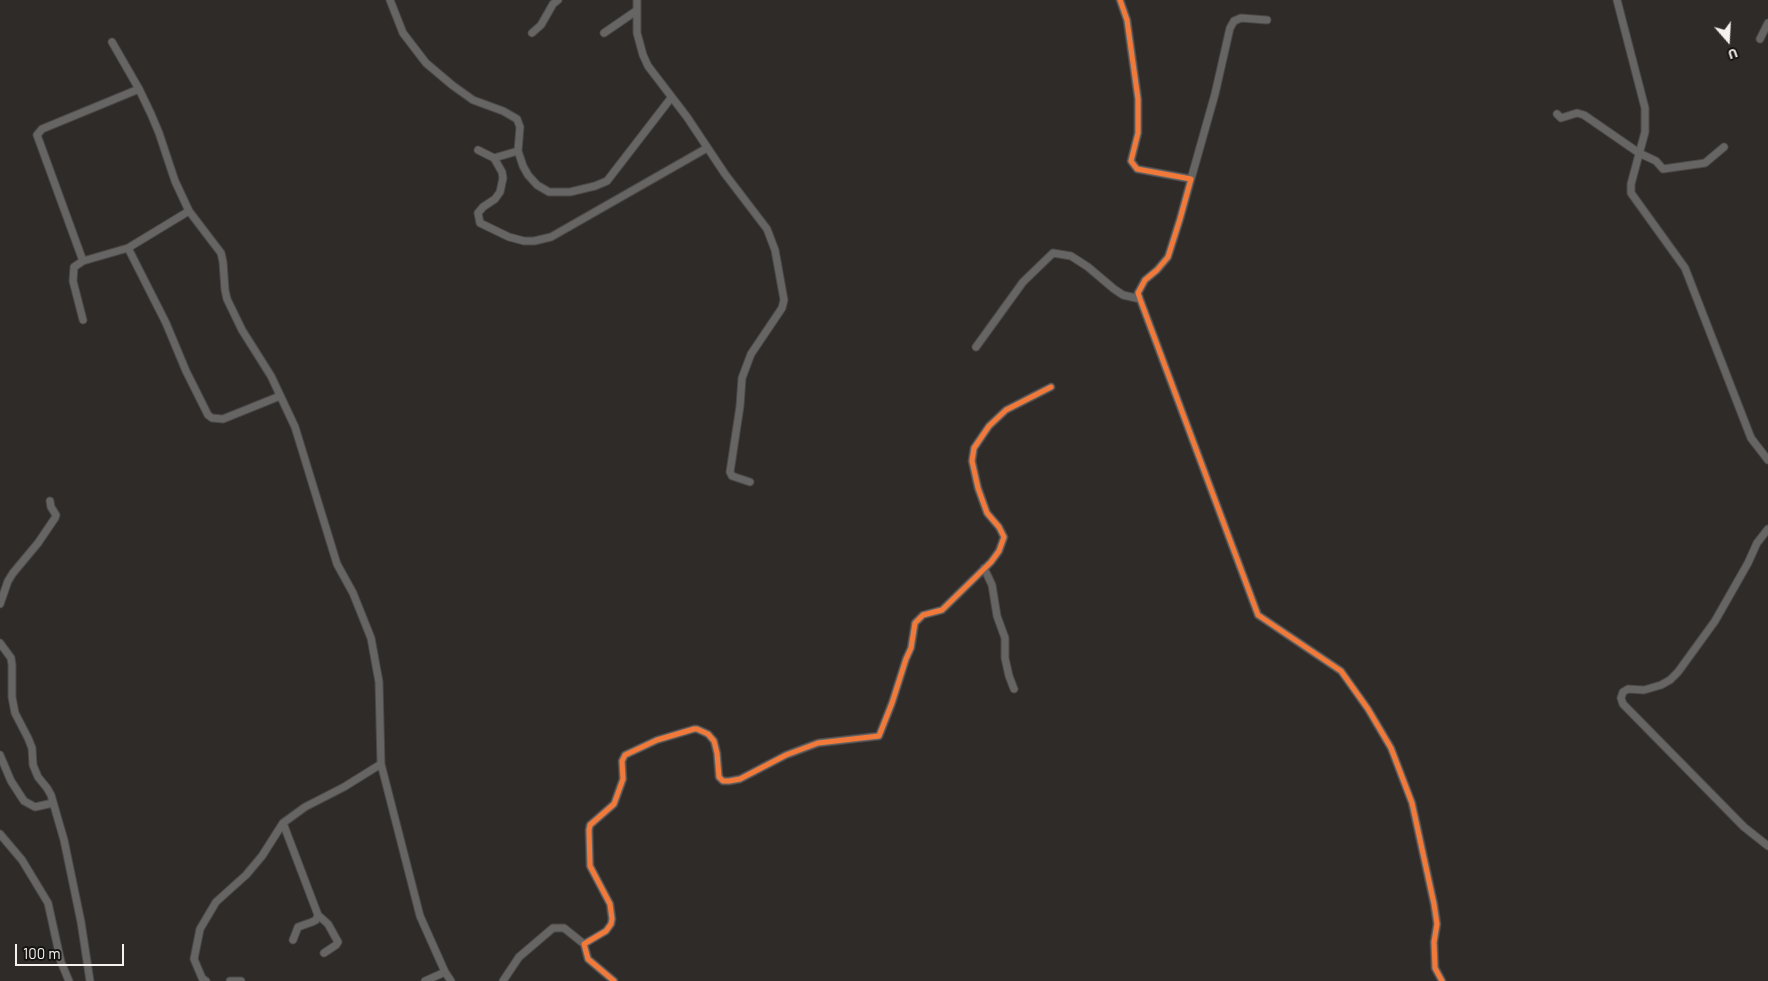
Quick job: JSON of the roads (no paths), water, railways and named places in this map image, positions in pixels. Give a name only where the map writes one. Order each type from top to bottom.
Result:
[{"type":"street","points":[[390,0],[403,33],[426,63],[473,100],[503,111],[517,119],[520,127],[518,151],[528,175],[537,185],[549,192],[570,192],[603,184],[671,98]]},
{"type":"street","points":[[532,33],[541,25],[553,4],[558,0]]},
{"type":"street","points":[[638,0],[636,11],[637,33],[643,55],[671,98],[687,117],[707,148],[767,229],[775,250],[784,291],[784,300],[782,308],[751,354],[742,378],[740,406],[730,472],[732,476],[750,482]]},
{"type":"street","points":[[1120,0],[1128,20],[1138,99],[1138,133],[1131,161],[1137,169],[1191,180]]},
{"type":"street","points":[[1616,0],[1645,108],[1645,132],[1631,184],[1631,193],[1685,268],[1751,438],[1768,460]]},
{"type":"street","points":[[604,33],[636,11]]},
{"type":"street","points":[[1267,20],[1241,18],[1234,21],[1230,28],[1215,94],[1168,257],[1145,280],[1138,294],[1258,615],[1342,672],[1368,709],[1391,748],[1412,803],[1434,904],[1437,924],[1434,942],[1436,968],[1442,981]]},
{"type":"street","points":[[1760,39],[1768,23]]},
{"type":"street","points":[[112,42],[139,89],[159,133],[175,181],[189,210],[221,252],[227,299],[242,330],[271,376],[295,427],[337,564],[353,593],[371,638],[379,682],[381,764],[418,907],[445,972],[451,981]]},
{"type":"street","points":[[83,260],[37,135],[42,129],[139,89]]},
{"type":"street","points":[[1557,114],[1561,118],[1577,114],[1584,115],[1639,153],[1656,161],[1664,169],[1705,162],[1724,147]]},
{"type":"street","points":[[478,150],[494,158],[502,172],[500,192],[495,199],[478,213],[480,222],[509,237],[524,241],[534,241],[551,237],[707,148]]},
{"type":"street","points":[[494,158],[518,151]]},
{"type":"street","points":[[82,320],[72,272],[74,266],[83,260],[128,248],[189,210]]},
{"type":"street","points":[[128,248],[166,323],[208,415],[212,418],[223,419],[280,396]]},
{"type":"street","points":[[976,347],[1023,282],[1053,254],[1071,256],[1123,295],[1140,299]]},
{"type":"street","points":[[584,944],[606,931],[611,924],[610,904],[590,866],[589,830],[590,825],[614,804],[623,779],[622,761],[625,754],[657,740],[697,729],[708,734],[714,741],[719,777],[723,781],[728,781],[740,779],[786,755],[818,743],[879,736],[911,648],[915,623],[918,618],[942,610],[999,551],[1004,537],[988,513],[978,488],[972,461],[974,448],[989,426],[1006,410],[1052,387]]},
{"type":"street","points":[[0,604],[8,580],[38,543],[56,516],[50,501]]},
{"type":"street","points":[[1768,530],[1757,543],[1748,563],[1715,621],[1678,672],[1661,685],[1644,690],[1628,689],[1622,692],[1621,698],[1623,704],[1744,827],[1768,846]]},
{"type":"street","points":[[984,568],[992,585],[996,616],[1005,638],[1009,676],[1014,689]]},
{"type":"street","points":[[0,643],[11,658],[12,697],[15,713],[32,748],[33,765],[38,777],[47,788],[53,803],[71,870],[90,981]]},
{"type":"street","points":[[0,755],[11,781],[24,801],[35,807],[53,803]]},
{"type":"street","points":[[206,981],[202,978],[194,959],[200,929],[216,902],[246,875],[262,856],[283,823],[305,807],[344,787],[381,764]]},
{"type":"street","points":[[283,823],[318,915],[328,924],[338,942],[324,952]]},
{"type":"street","points":[[0,834],[22,860],[48,904],[61,962],[69,981]]},
{"type":"street","points":[[293,940],[298,928],[316,920],[318,915]]},
{"type":"street","points":[[503,981],[519,957],[553,928],[564,928],[584,944],[588,959],[614,981]]},
{"type":"street","points":[[425,981],[445,972]]},
{"type":"street","points":[[230,981],[241,981]]}]
